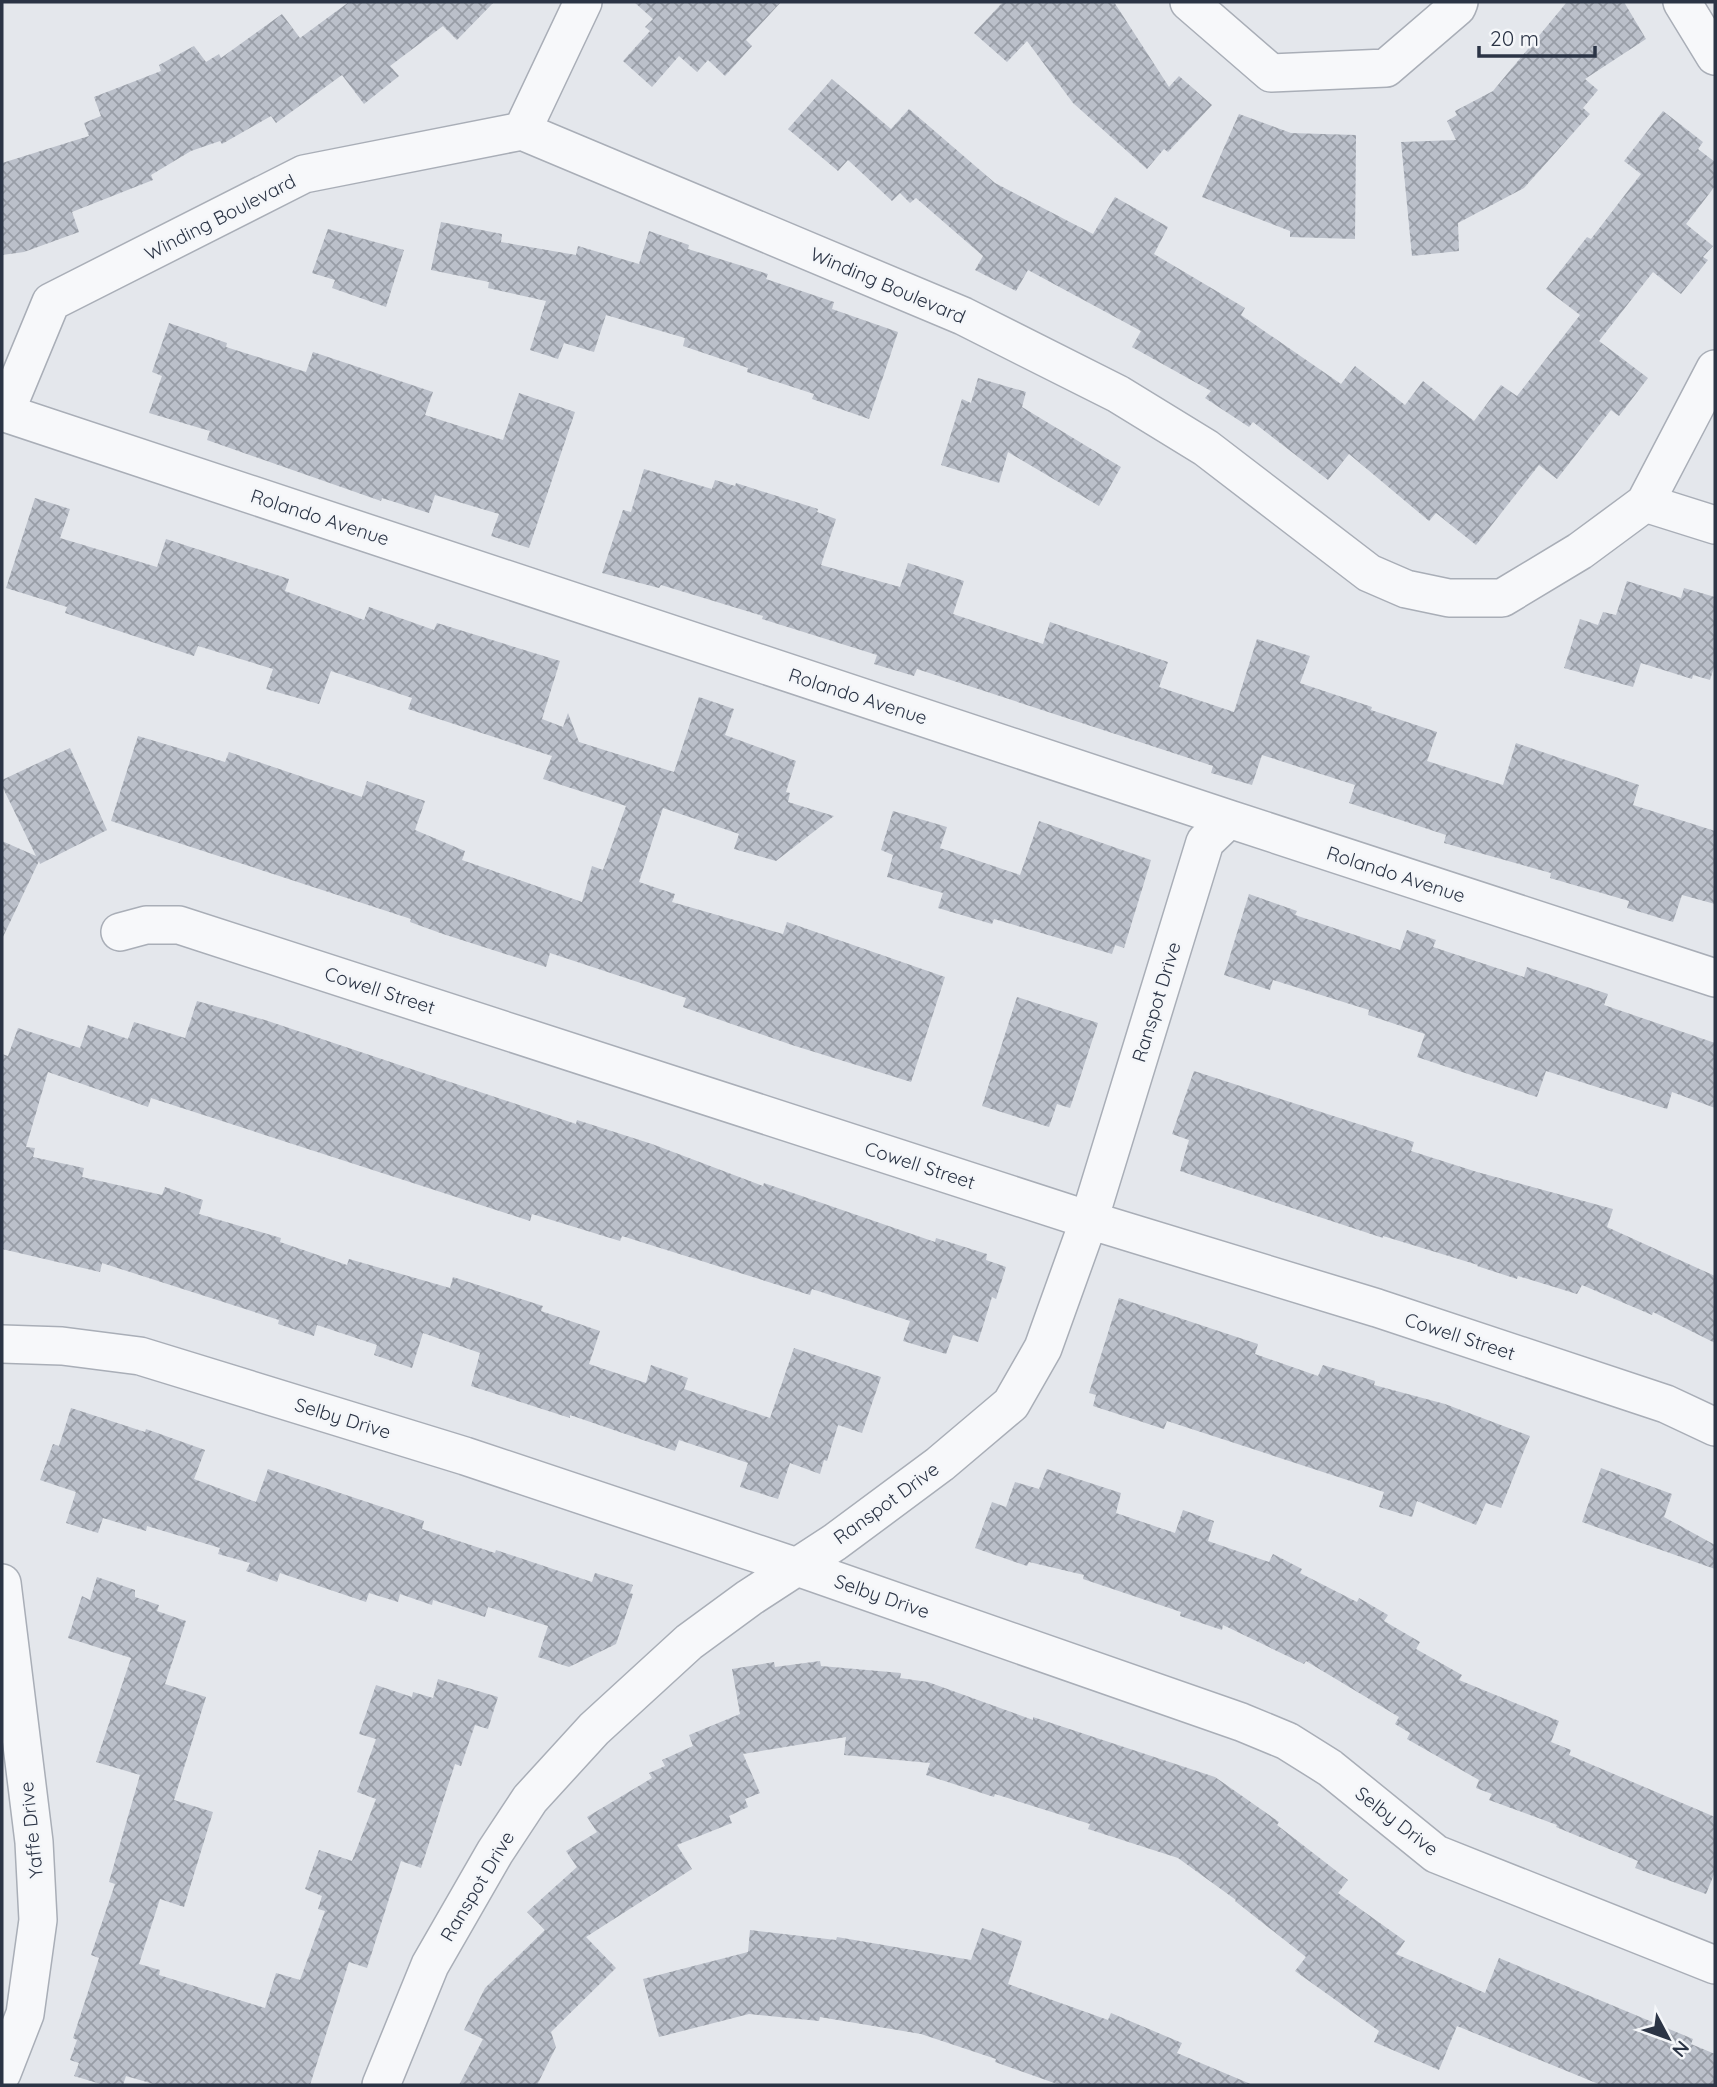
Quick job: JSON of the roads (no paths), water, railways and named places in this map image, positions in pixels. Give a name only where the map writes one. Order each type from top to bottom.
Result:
[{"type":"street","points":[[522,131],[583,2]]},
{"type":"street","points":[[1189,2],[1271,73],[1386,68],[1457,7],[1459,2]]},
{"type":"street","points":[[1682,2],[1715,56]]},
{"type":"street","name":"Winding Boulevard","points":[[4,412],[51,302],[304,174],[522,131],[962,316],[1118,394],[1206,448],[1369,573],[1406,589],[1450,598],[1502,598],[1580,551],[1645,503],[1715,369]]},
{"type":"street","name":"Rolando Avenue","points":[[4,412],[1715,978]]},
{"type":"street","points":[[1645,503],[1715,525]]},
{"type":"street","name":"Ranspot Drive","points":[[381,2085],[430,1965],[495,1852],[530,1799],[594,1729],[689,1642],[940,1464],[1011,1404],[1043,1348],[1089,1220],[1205,842],[1230,819]]},
{"type":"street","name":"Cowell Street","points":[[120,932],[146,925],[178,925],[1089,1220],[1377,1308],[1653,1399],[1715,1427]]},
{"type":"street","name":"Selby Drive","points":[[2,1345],[62,1346],[140,1356],[465,1455],[1228,1717],[1287,1741],[1331,1768],[1436,1854],[1715,1965]]},
{"type":"street","name":"Yaffe Drive","points":[[2,1583],[34,1842],[38,1920],[25,2014],[2,2073]]}]
